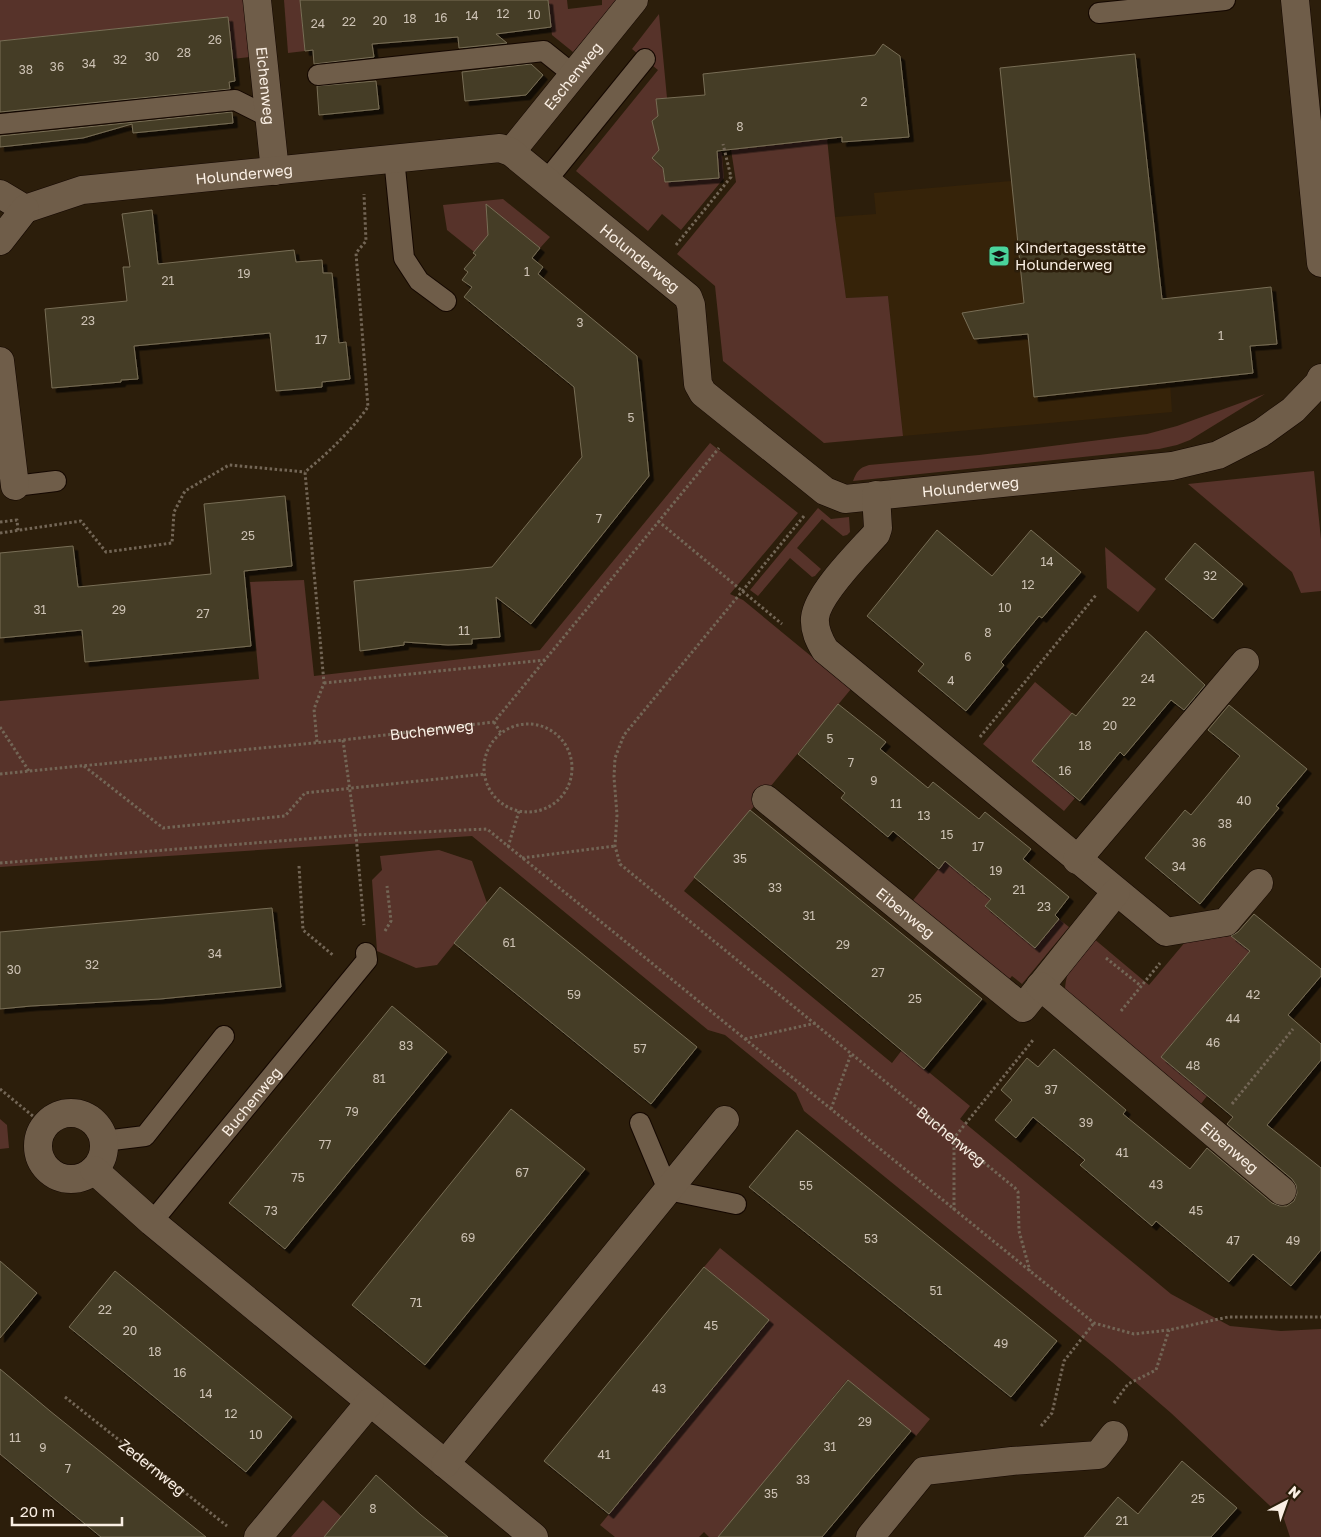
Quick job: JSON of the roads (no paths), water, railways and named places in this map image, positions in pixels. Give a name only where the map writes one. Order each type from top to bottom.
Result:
[{"type":"street","name":"Eichenweg","points":[[257,0],[275,170]]},
{"type":"street","name":"Eschenweg","points":[[511,152],[634,0]]},
{"type":"street","points":[[1295,0],[1321,263]]},
{"type":"street","name":"Holunderweg","points":[[25,209],[82,190],[500,148],[511,152],[688,298],[691,305],[698,384],[703,393],[825,491],[845,499],[1172,466],[1218,455],[1261,433],[1293,410],[1320,381]]},
{"type":"street","points":[[0,194],[25,209],[0,241]]},
{"type":"street","points":[[0,361],[5,440],[15,486]]},
{"type":"street","points":[[876,495],[878,528],[876,534],[821,600],[815,619],[817,638],[825,650],[1166,932],[1226,922],[1258,883]]},
{"type":"street","points":[[1078,860],[1245,662]]},
{"type":"street","name":"Eibenweg","points":[[766,799],[1023,1008],[1116,892]]},
{"type":"street","name":"Eibenweg","points":[[1040,986],[1282,1191]]},
{"type":"street","points":[[61,1114],[79,1114],[88,1118],[96,1124],[104,1141],[103,1157],[94,1170],[86,1176],[68,1180],[52,1174],[45,1167],[38,1151],[40,1133],[45,1126],[61,1114]]},
{"type":"street","points":[[445,1464],[725,1120]]},
{"type":"street","points":[[94,1170],[152,1222],[534,1537]]},
{"type":"street","points":[[246,1534],[370,1402]]},
{"type":"street","points":[[870,1537],[924,1471],[1098,1455],[1112,1422]]},
{"type":"lane","points":[[1098,13],[1165,3],[1225,0]]},
{"type":"lane","points":[[318,75],[544,51],[574,75]]},
{"type":"lane","points":[[546,181],[645,59]]},
{"type":"lane","points":[[0,124],[235,100],[269,117]]},
{"type":"lane","points":[[394,158],[404,258],[419,281],[446,301]]},
{"type":"lane","points":[[15,486],[56,481]]},
{"type":"lane","name":"Buchenweg","points":[[152,1222],[367,960],[365,946]]},
{"type":"lane","points":[[104,1141],[145,1136],[224,1036]]},
{"type":"lane","points":[[640,1123],[668,1190],[736,1204]]},
{"type":"place","name":"Kindertagesstätte Holunderweg","points":[[999,256]]}]
